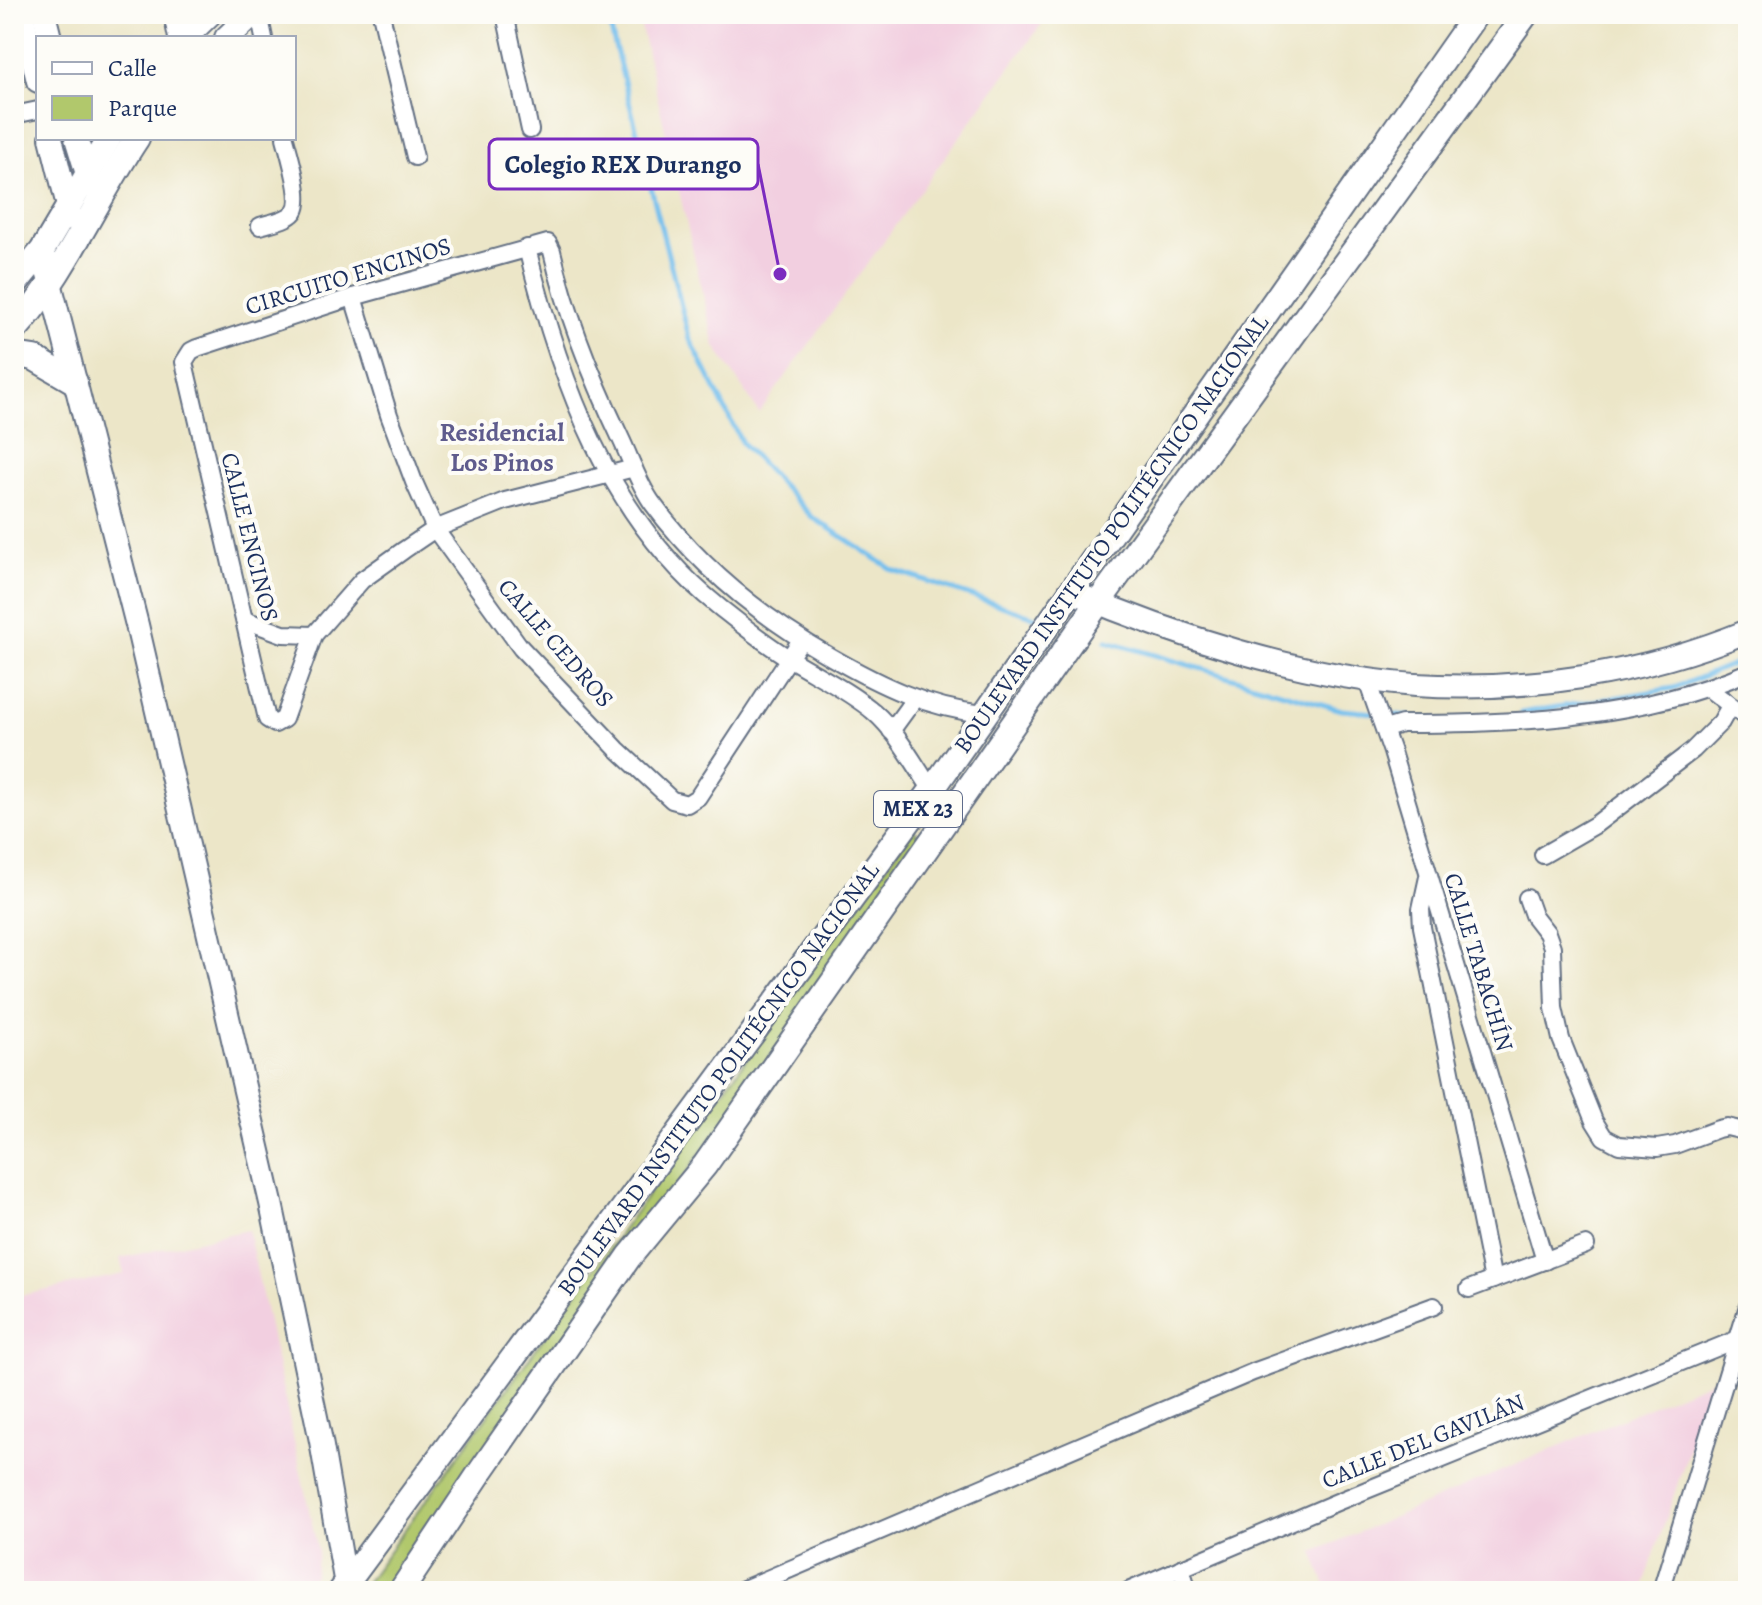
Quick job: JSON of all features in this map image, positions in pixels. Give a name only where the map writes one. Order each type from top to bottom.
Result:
[{"type":"main road","points":[[186,36],[209,14]]},
{"type":"main road","points":[[229,36],[252,14]]},
{"type":"main road","name":"BOULEVARD INSTITUTO POLITÉCNICO NACIONAL","points":[[344,1588],[932,790],[1476,14]]},
{"type":"main road","name":"BOULEVARD INSTITUTO POLITÉCNICO NACIONAL","points":[[401,1591],[629,1257],[705,1165],[1098,603],[1526,14]]},
{"type":"main road","points":[[14,285],[42,251],[108,140]]},
{"type":"main road","points":[[14,331],[32,311],[136,140]]},
{"type":"main road","points":[[14,355],[34,358],[75,382]]},
{"type":"main road","points":[[932,790],[950,811]]},
{"type":"street","points":[[22,14],[36,73]]},
{"type":"street","points":[[44,14],[50,36]]},
{"type":"street","points":[[172,14],[177,36]]},
{"type":"street","points":[[259,14],[264,36]]},
{"type":"street","points":[[381,14],[415,157]]},
{"type":"street","points":[[505,14],[530,130]]},
{"type":"street","points":[[14,115],[36,110]]},
{"type":"street","points":[[51,140],[67,208],[79,237]]},
{"type":"street","points":[[76,140],[85,175],[97,203]]},
{"type":"street","points":[[260,226],[293,214],[297,207],[298,195],[285,140]]},
{"type":"street","points":[[932,790],[876,713],[850,694],[789,659],[716,604],[656,545],[611,475],[574,400],[558,357],[527,248],[543,244],[550,247],[590,374],[634,468],[651,501],[703,562],[738,594],[801,640],[864,676],[894,692],[958,711],[983,714]]},
{"type":"street","name":"CIRCUITO ENCINOS","points":[[187,356],[197,348],[353,297],[527,248]]},
{"type":"street","points":[[42,251],[137,625],[271,1203],[321,1441],[344,1588]]},
{"type":"street","name":"CALLE CEDROS","points":[[353,297],[389,415],[435,529],[521,648],[617,749],[678,803],[687,804],[698,797],[801,640]]},
{"type":"street","name":"CALLE ENCINOS","points":[[187,356],[184,370],[267,719],[275,724],[284,719],[314,635]]},
{"type":"street","points":[[245,620],[283,634],[314,635],[362,580],[435,529],[505,501],[634,468]]},
{"type":"street","points":[[1070,591],[1201,640],[1277,660],[1412,685],[1560,681],[1643,666],[1748,631]]},
{"type":"street","points":[[1383,726],[1554,720],[1709,689],[1748,672]]},
{"type":"street","points":[[850,694],[864,676]]},
{"type":"street","name":"CALLE TABACHÍN","points":[[1366,678],[1545,1261]]},
{"type":"street","points":[[1709,689],[1748,719]]},
{"type":"street","points":[[891,731],[915,698]]},
{"type":"street","points":[[1543,855],[1595,825],[1693,750],[1721,722],[1730,706]]},
{"type":"street","points":[[1428,876],[1421,909],[1422,927],[1493,1280]]},
{"type":"street","points":[[1527,898],[1552,947],[1554,1008],[1561,1039],[1594,1121],[1604,1137],[1619,1145],[1657,1148],[1727,1127],[1748,1132]]},
{"type":"street","points":[[1469,1289],[1586,1245]]},
{"type":"street","points":[[739,1591],[1253,1372],[1434,1306]]},
{"type":"street","points":[[1661,1591],[1748,1306]]},
{"type":"street","name":"CALLE DEL GAVILÁN","points":[[1128,1591],[1738,1339]]},
{"type":"street","points":[[1181,1568],[1188,1591]]},
{"type":"shaded area","points":[[638,14],[1049,14],[759,413],[715,346]]},
{"type":"shaded area","points":[[248,1230],[318,1551],[315,1574],[302,1591],[15,1591],[14,1297],[124,1274],[120,1258]]},
{"type":"shaded area","points":[[1712,1380],[1642,1591],[1328,1591],[1313,1552]]},
{"type":"green space","points":[[913,830],[926,840],[386,1591],[360,1591]]},
{"type":"waterway","points":[[607,14],[689,337],[742,443],[812,517],[893,570],[1041,619]]},
{"type":"waterway","points":[[1107,641],[1342,710],[1408,716]]},
{"type":"waterway","points":[[1521,713],[1674,688],[1748,658]]},
{"type":"place","name":"Colegio REX Durango","points":[[780,274]]},
{"type":"district","name":"Residencial Los Pinos","points":[[502,447]]}]
